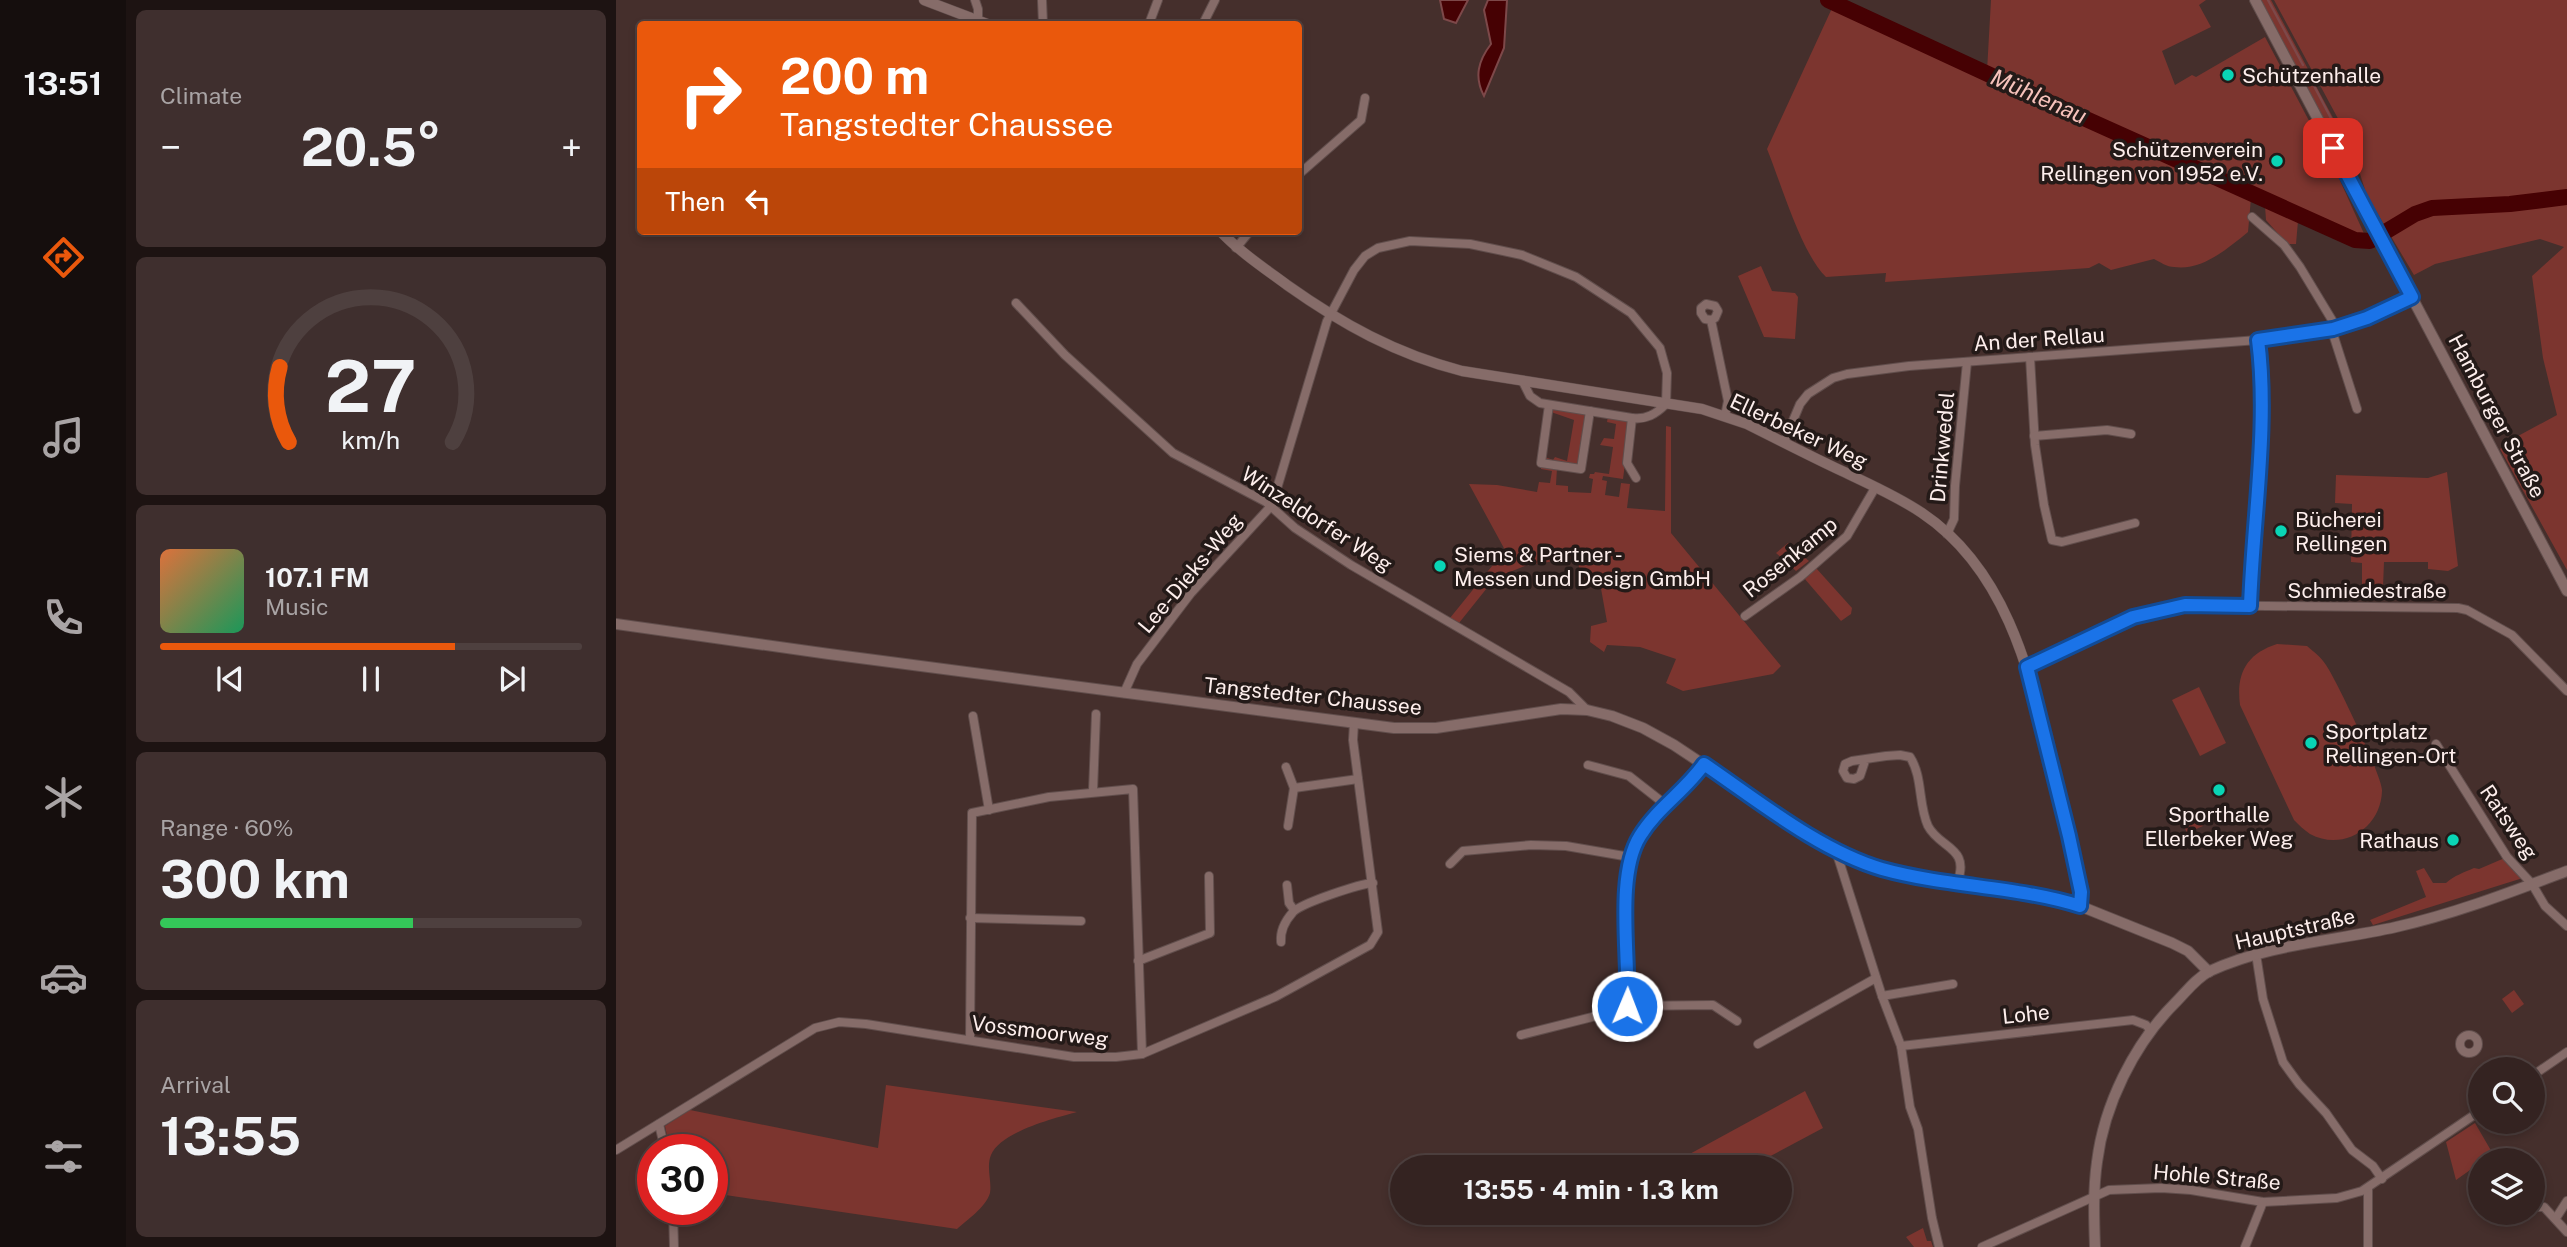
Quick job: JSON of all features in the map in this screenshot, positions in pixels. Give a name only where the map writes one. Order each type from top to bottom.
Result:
[{"type":"main road","name":"Hamburger Straße","points":[[2255,0],[2567,591]]},
{"type":"main road","name":"Tangstedter Chaussee","points":[[616,624],[1394,728],[1436,728],[1541,711],[1587,710],[1643,728],[1704,764],[1836,851],[1880,868],[2033,894],[2080,906],[2188,951],[2209,972]]},
{"type":"main road","name":"Hauptstraße","points":[[2095,1247],[2096,1161],[2109,1115],[2126,1073],[2151,1031],[2197,980],[2209,972],[2256,954],[2421,921],[2567,871]]},
{"type":"street","points":[[924,0],[977,21]]},
{"type":"street","points":[[975,0],[981,21]]},
{"type":"street","points":[[1042,0],[1043,21]]},
{"type":"street","points":[[1150,21],[1158,0]]},
{"type":"street","points":[[1204,21],[1215,0]]},
{"type":"street","points":[[1302,172],[1362,120],[1365,98]]},
{"type":"street","points":[[2252,217],[2284,244],[2332,320],[2357,409]]},
{"type":"street","name":"Ellerbeker Weg","points":[[1224,235],[1236,248],[1329,315],[1366,336],[1425,362],[1523,382],[1725,416],[1783,442],[1924,514],[1947,534],[1977,567],[1993,590],[2012,627],[2027,667],[2069,836],[2081,892],[2080,906]]},
{"type":"street","points":[[1236,248],[1247,235]]},
{"type":"street","name":"Lee-Dieks-Weg","points":[[1125,693],[1138,664],[1191,593],[1272,505],[1329,315],[1354,270],[1365,256],[1378,248],[1410,241],[1470,244],[1522,255],[1559,269],[1592,286],[1619,304],[1643,325],[1660,348],[1667,373],[1665,404]]},
{"type":"street","name":"An der Rellau","points":[[1783,442],[1800,404],[1808,394],[1833,378],[1871,370],[2258,340],[2333,329],[2367,318],[2412,297]]},
{"type":"street","name":"Winzeldorfer Weg","points":[[1016,303],[1065,355],[1173,453],[1272,505],[1295,528],[1569,692],[1587,710]]},
{"type":"street","points":[[1711,320],[1728,401],[1725,416]]},
{"type":"street","points":[[2250,606],[2261,407],[2258,340]]},
{"type":"street","points":[[2030,357],[2034,436],[2043,505],[2052,540],[2062,542],[2134,523]]},
{"type":"street","name":"Drinkwedel","points":[[1947,534],[1954,519],[1967,362]]},
{"type":"street","points":[[1523,382],[1534,400],[1549,405],[1632,418],[1644,418],[1654,414],[1665,404]]},
{"type":"street","points":[[1549,405],[1541,463],[1581,469],[1590,411]]},
{"type":"street","points":[[1632,418],[1627,463],[1636,478]]},
{"type":"street","points":[[2034,436],[2107,430],[2131,434]]},
{"type":"street","name":"Rosenkamp","points":[[1745,616],[1805,573],[1847,536],[1875,488]]},
{"type":"street","name":"Schmiedestraße","points":[[2027,667],[2133,617],[2185,605],[2466,610],[2512,635],[2566,688]]},
{"type":"street","points":[[1093,792],[1096,714]]},
{"type":"street","points":[[973,716],[989,810]]},
{"type":"street","name":"Vossmoorweg","points":[[616,1150],[814,1028],[839,1022],[1074,1057],[1142,1054],[1275,998],[1370,945],[1378,932],[1353,740],[1354,723]]},
{"type":"street","name":"Ratsweg","points":[[2436,744],[2461,781],[2488,830],[2532,884],[2545,906],[2566,924]]},
{"type":"street","points":[[1865,761],[1886,755],[1910,757],[1916,766],[1929,827],[1953,848],[1959,859],[1961,870],[1957,883]]},
{"type":"street","points":[[1627,1006],[1626,889],[1630,857],[1637,839],[1648,823],[1689,783],[1704,764]]},
{"type":"street","points":[[1588,765],[1629,776],[1666,805]]},
{"type":"street","points":[[1286,767],[1294,788],[1288,826]]},
{"type":"street","points":[[1294,788],[1358,779]]},
{"type":"street","points":[[970,1040],[972,813],[1049,797],[1133,789],[1142,1054]]},
{"type":"street","points":[[1450,863],[1463,851],[1531,845],[1566,846],[1630,857]]},
{"type":"street","points":[[1836,851],[1876,978],[1901,1046],[1910,1107],[1917,1129],[1939,1247]]},
{"type":"street","points":[[1138,961],[1210,933],[1209,876]]},
{"type":"street","points":[[1281,942],[1280,932],[1294,910],[1360,884],[1373,883]]},
{"type":"street","points":[[1287,885],[1289,903],[1294,910]]},
{"type":"street","points":[[970,918],[1081,921]]},
{"type":"street","points":[[2256,954],[2263,999],[2283,1062],[2326,1113],[2352,1150],[2373,1166],[2382,1179]]},
{"type":"street","points":[[1758,1044],[1876,978]]},
{"type":"street","points":[[1882,996],[1953,984]]},
{"type":"street","points":[[1521,1035],[1627,1006],[1713,1005],[1737,1021]]},
{"type":"street","name":"Lohe","points":[[1901,1046],[2133,1020],[2146,1025],[2151,1031]]},
{"type":"street","points":[[2545,1067],[2567,1052]]},
{"type":"street","name":"Hohle Straße","points":[[1982,1247],[2109,1190],[2191,1190],[2263,1202],[2337,1198],[2368,1189],[2468,1119]]},
{"type":"street","points":[[659,1124],[661,1134]]},
{"type":"street","points":[[2368,1189],[2368,1247]]},
{"type":"street","points":[[2556,1218],[2567,1201]]},
{"type":"street","points":[[2245,1247],[2263,1202]]},
{"type":"street","points":[[2545,1209],[2567,1232]]},
{"type":"street","points":[[673,1225],[674,1247]]},
{"type":"shaded area","points":[[1440,0],[1468,0],[1456,23],[1444,19]]},
{"type":"shaded area","points":[[1488,0],[1507,0],[1504,48],[1484,96],[1478,76],[1480,63],[1491,44],[1484,10]]},
{"type":"shaded area","points":[[1991,0],[2206,0],[2199,5],[2211,27],[2162,51],[2175,85],[2192,75],[2196,77],[2265,37],[2337,174],[2371,249],[2349,245],[2298,221],[2296,244],[2287,244],[2266,220],[2265,206],[2251,198],[2248,232],[2214,257],[2194,266],[2171,267],[2154,259],[2111,270],[2099,263],[2089,268],[1885,282],[1886,273],[1826,277],[1808,252],[1800,235],[1767,149],[1833,6],[2140,149],[2143,142],[1987,71]]},
{"type":"shaded area","points":[[2260,0],[2271,0],[2308,73],[2299,73]]},
{"type":"shaded area","points":[[2274,0],[2567,0],[2567,570],[2500,449],[2557,415],[2543,358],[2532,276],[2564,247],[2540,239],[2435,264],[2414,275],[2367,196],[2349,139]]},
{"type":"shaded area","points":[[2310,75],[2346,142],[2352,159],[2342,156],[2303,81]]},
{"type":"shaded area","points":[[1761,266],[1772,291],[1795,293],[1798,297],[1795,339],[1764,337],[1738,276]]},
{"type":"shaded area","points":[[1555,408],[1587,415],[1579,466],[1545,460],[1545,457],[1553,460],[1555,457],[1567,461],[1574,420],[1551,412]]},
{"type":"shaded area","points":[[1608,416],[1626,420],[1630,425],[1623,479],[1603,476],[1602,480],[1607,481],[1605,495],[1619,497],[1621,483],[1630,484],[1627,508],[1665,511],[1666,426],[1671,427],[1671,533],[1781,666],[1773,674],[1683,691],[1666,683],[1676,659],[1640,647],[1607,645],[1604,652],[1590,642],[1591,626],[1607,622],[1600,583],[1583,586],[1577,558],[1527,565],[1495,578],[1459,623],[1450,618],[1505,550],[1469,484],[1497,485],[1537,492],[1539,482],[1550,483],[1552,471],[1541,469],[1541,465],[1557,468],[1556,485],[1568,486],[1568,492],[1591,493],[1593,479],[1589,478],[1590,474],[1609,474],[1613,447],[1600,445],[1604,438],[1614,439],[1616,424],[1607,422]]},
{"type":"shaded area","points":[[2447,472],[2458,566],[2448,571],[2428,569],[2428,562],[2384,562],[2383,587],[2362,587],[2362,563],[2351,562],[2352,504],[2335,503],[2336,475],[2428,478]]},
{"type":"shaded area","points":[[1788,543],[1809,561],[1796,571],[1776,553]]},
{"type":"shaded area","points":[[1816,568],[1852,608],[1851,614],[1841,621],[1804,578]]},
{"type":"shaded area","name":"Sportplatz Rellingen-Ort","points":[[2277,644],[2307,646],[2324,662],[2375,768],[2382,791],[2380,804],[2367,826],[2347,838],[2323,839],[2310,834],[2294,820],[2240,705],[2240,684],[2245,667],[2258,653]]},
{"type":"shaded area","points":[[2199,687],[2226,743],[2200,756],[2172,700]]},
{"type":"shaded area","points":[[2197,815],[2203,826],[2187,833],[2182,822]]},
{"type":"shaded area","points":[[2507,857],[2526,877],[2373,925],[2370,920],[2426,897],[2416,871],[2424,868],[2433,883],[2446,883],[2474,868],[2479,869]]},
{"type":"shaded area","points":[[2514,990],[2524,1004],[2512,1013],[2502,999]]},
{"type":"shaded area","points":[[886,1085],[1077,1112],[1029,1127],[1005,1139],[996,1147],[990,1160],[988,1198],[976,1213],[957,1229],[728,1195],[728,1134],[667,1134],[665,1126],[690,1110],[878,1148]]},
{"type":"shaded area","points":[[1805,1091],[1823,1128],[1772,1155],[1688,1155]]},
{"type":"shaded area","points":[[2468,1128],[2468,1134],[2481,1134],[2490,1148],[2468,1148],[2468,1172],[2456,1180],[2446,1142]]},
{"type":"shaded area","points":[[1923,1228],[1927,1241],[1931,1241],[1933,1247],[1914,1247],[1906,1237]]},
{"type":"waterway","name":"Mühlenau","points":[[1828,0],[2355,240],[2370,241],[2415,214],[2432,208],[2510,204],[2567,197]]},
{"type":"waterway","points":[[2268,0],[2303,65]]},
{"type":"waterway","points":[[2311,80],[2334,124]]},
{"type":"waterway","name":"Mühlenau","points":[[2389,224],[2393,229]]},
{"type":"place","name":"Schützenhalle","points":[[2228,75]]},
{"type":"place","name":"Schützenverein Rellingen von 1952 e.V.","points":[[2277,161]]},
{"type":"place","name":"Bücherei Rellingen","points":[[2281,531]]},
{"type":"place","name":"Siems & Partner - Messen und Design GmbH","points":[[1440,566]]},
{"type":"place","name":"Sportplatz Rellingen-Ort","points":[[2311,743]]},
{"type":"place","name":"Sporthalle Ellerbeker Weg","points":[[2219,790]]},
{"type":"place","name":"Rathaus","points":[[2453,840]]},
{"type":"route","points":[[1627,1006],[1626,889],[1630,857],[1637,839],[1648,823],[1689,783],[1704,764],[1823,844],[1858,860],[1923,878],[2033,894],[2080,906],[2081,892],[2069,836],[2027,667],[2133,617],[2185,605],[2250,606],[2261,407],[2258,340],[2333,329],[2367,318],[2412,297],[2333,148]]}]
